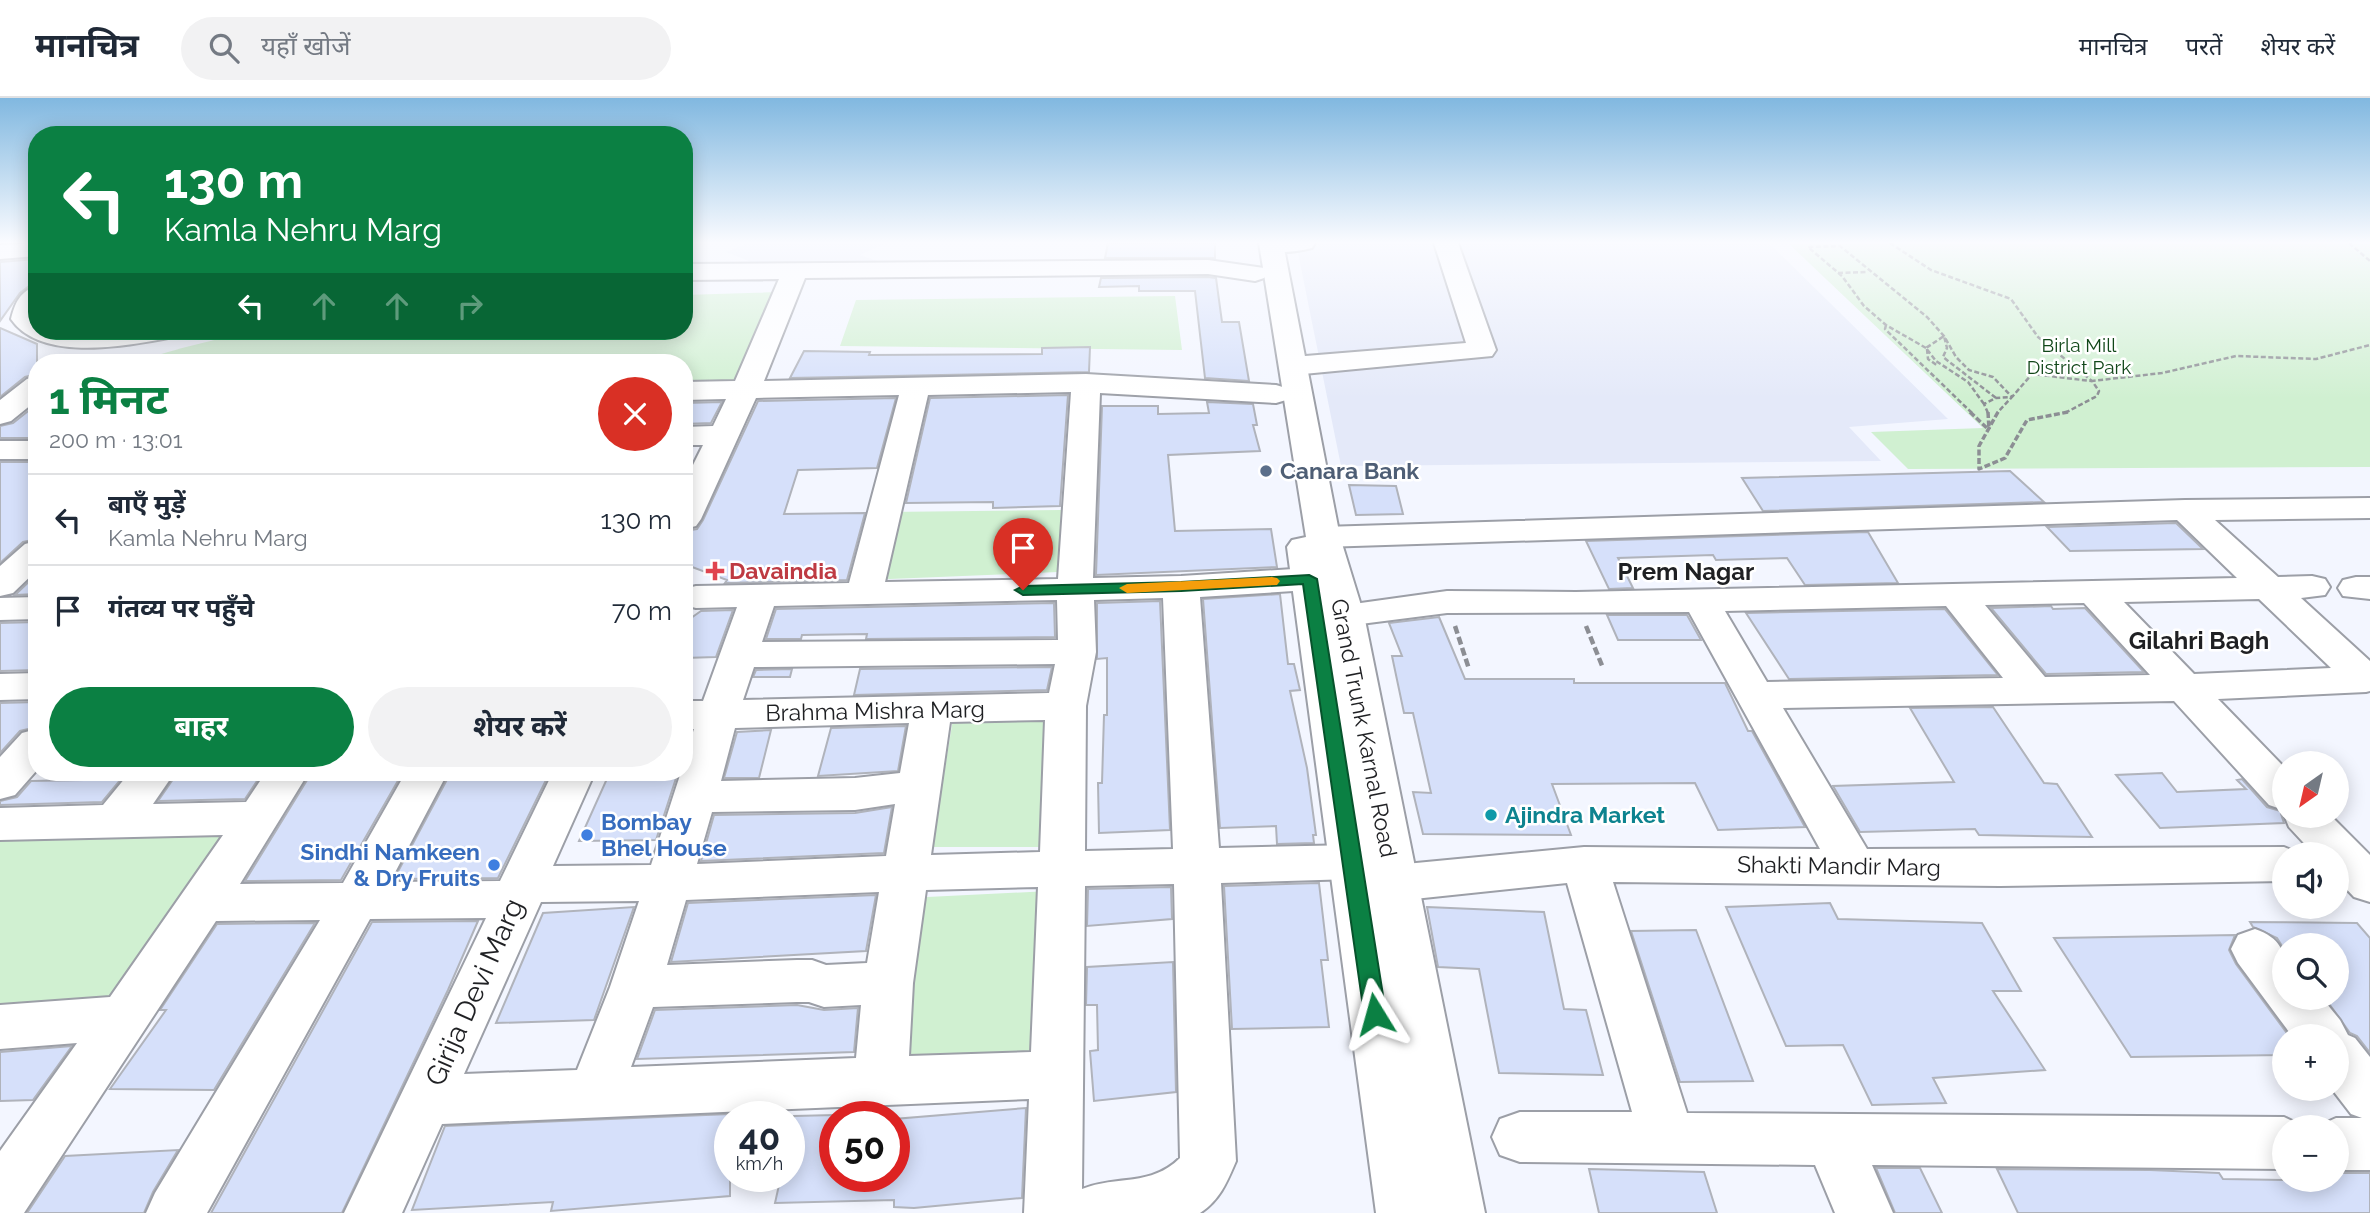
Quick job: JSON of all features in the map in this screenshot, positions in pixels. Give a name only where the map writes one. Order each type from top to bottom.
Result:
[{"type":"street","points":[[28,295],[24,319],[28,323]]},
{"type":"street","points":[[693,499],[721,435],[760,364],[786,295]]},
{"type":"street","name":"Grand Trunk Karnal Road","points":[[1275,295],[1309,579],[1405,1213]]},
{"type":"street","points":[[693,391],[1284,380],[1482,350],[1464,295]]},
{"type":"street","points":[[0,334],[28,330]]},
{"type":"street","points":[[75,354],[92,340]]},
{"type":"street","name":"Grand Trunk Karnal Road","points":[[1284,380],[1345,615],[1456,1213]]},
{"type":"street","points":[[1053,1213],[1066,706],[1077,652],[1075,589],[1086,383]]},
{"type":"street","points":[[864,594],[916,386]]},
{"type":"street","points":[[0,416],[28,393]]},
{"type":"street","points":[[0,416],[28,415]]},
{"type":"street","points":[[693,436],[721,435]]},
{"type":"street","points":[[0,450],[28,450]]},
{"type":"street","points":[[1323,537],[2185,510],[2370,508]]},
{"type":"street","points":[[1754,695],[2183,688],[2366,679],[2185,510]]},
{"type":"street","points":[[0,550],[28,550]]},
{"type":"street","points":[[0,585],[28,559]]},
{"type":"street","points":[[693,594],[759,596],[1181,587],[1309,579]]},
{"type":"street","points":[[1093,1213],[1177,1198],[1203,1175],[1208,1161],[1197,865],[1181,587]]},
{"type":"street","points":[[1345,615],[1447,602],[1576,603],[2312,587]]},
{"type":"street","points":[[2094,592],[2272,781]]},
{"type":"street","points":[[1955,593],[2035,691]]},
{"type":"street","points":[[594,1094],[635,986],[695,797],[701,715],[740,655],[759,596]]},
{"type":"street","points":[[1700,599],[1853,866]]},
{"type":"street","points":[[0,609],[28,608]]},
{"type":"street","points":[[740,655],[1077,652]]},
{"type":"street","points":[[0,687],[28,686]]},
{"type":"street","name":"Brahma Mishra Marg","points":[[701,715],[1066,706]]},
{"type":"street","points":[[881,1081],[888,983],[932,709]]},
{"type":"street","points":[[0,784],[28,753]]},
{"type":"street","points":[[115,821],[147,781]]},
{"type":"street","points":[[0,1199],[203,903],[282,781]]},
{"type":"street","points":[[175,1213],[356,902],[423,781]]},
{"type":"street","name":"Girija Devi Marg","points":[[373,1213],[570,781]]},
{"type":"street","points":[[695,797],[855,794],[883,789],[920,788]]},
{"type":"street","points":[[0,824],[256,818]]},
{"type":"street","points":[[2318,828],[2357,863]]},
{"type":"street","points":[[203,903],[356,902],[666,883],[905,873],[1353,862]]},
{"type":"street","points":[[1584,864],[1667,1138]]},
{"type":"street","name":"Shakti Mandir Marg","points":[[1395,883],[1584,864],[2000,868],[2272,864]]},
{"type":"street","points":[[2255,949],[2272,971]]},
{"type":"street","points":[[635,986],[797,981],[812,981],[824,986],[888,983]]},
{"type":"street","points":[[2301,1010],[2313,1024]]},
{"type":"street","points":[[0,1027],[125,1018]]},
{"type":"street","points":[[2349,1070],[2370,1097]]},
{"type":"street","points":[[425,1100],[1057,1074]]},
{"type":"street","points":[[1520,1137],[2272,1143]]},
{"type":"street","points":[[1832,1139],[1864,1213]]},
{"type":"street","points":[[2349,1144],[2370,1144]]},
{"type":"path","points":[[1855,295],[1886,325],[1926,348],[1937,361],[1968,382],[1988,409],[1989,430]]},
{"type":"path","points":[[1899,295],[1927,317],[1944,336],[1956,357],[1969,370],[1993,377],[2012,397]]},
{"type":"path","points":[[2000,295],[2011,299],[2038,337],[2092,381],[2099,391],[2097,396],[2062,415],[2027,420],[2005,458],[1979,469],[1979,446],[1998,412],[2032,374],[2092,381],[2162,373],[2235,356],[2316,359],[2370,345]]},
{"type":"path","points":[[1886,325],[1885,329],[1989,430]]},
{"type":"path","points":[[1926,348],[1944,336]]},
{"type":"path","points":[[1944,336],[1947,348],[1943,358],[1953,367],[1980,381],[1996,398]]},
{"type":"path","points":[[1984,404],[1996,398],[2012,397]]},
{"type":"path","points":[[1447,602],[1469,669]]},
{"type":"path","points":[[1576,603],[1603,668]]},
{"type":"shaded area","points":[[1306,295],[1822,295],[1948,419],[1849,427],[1881,461],[1341,466]]},
{"type":"green space","points":[[693,295],[777,295],[737,384],[693,386],[693,354],[162,354],[213,340],[693,340]]},
{"type":"green space","name":"Birla Mill District Park","points":[[1843,295],[2370,295],[2370,467],[1908,469],[1871,432],[1983,428]]},
{"type":"green space","points":[[1175,296],[1182,350],[840,346],[856,300]]},
{"type":"green space","points":[[1061,510],[1058,572],[865,580],[887,512]]},
{"type":"green space","points":[[1047,715],[1041,847],[932,847],[953,719]]},
{"type":"green space","points":[[242,825],[117,1014],[0,1019],[0,830]]},
{"type":"green space","points":[[1049,891],[1047,1064],[887,1073],[907,898]]},
{"type":"building","points":[[0,295],[19,295],[0,321]]},
{"type":"building","points":[[1195,295],[1218,295],[1222,322],[1239,322],[1249,381],[1205,378]]},
{"type":"building","points":[[0,328],[37,344],[37,354],[28,354],[28,376],[0,397]]},
{"type":"building","points":[[1090,347],[1089,372],[790,378],[804,351],[870,352],[869,355],[1042,354],[1042,348]]},
{"type":"building","points":[[1068,395],[1060,506],[993,508],[993,502],[906,503],[930,398]]},
{"type":"building","points":[[896,398],[877,468],[798,470],[784,514],[865,513],[847,580],[725,583],[727,580],[693,567],[693,530],[697,529],[703,520],[758,401]]},
{"type":"building","points":[[722,402],[711,423],[693,424],[693,403]]},
{"type":"building","points":[[1207,402],[1253,404],[1257,425],[1253,425],[1260,451],[1168,455],[1175,531],[1271,529],[1277,567],[1096,575],[1102,406],[1158,406],[1158,414],[1209,413]]},
{"type":"building","points":[[28,411],[28,438],[0,438],[0,426],[13,423]]},
{"type":"building","points":[[0,462],[28,462],[28,541],[23,542],[0,563]]},
{"type":"building","points":[[2010,471],[2044,502],[1763,511],[1742,478]]},
{"type":"building","points":[[1349,485],[1396,486],[1403,514],[1356,515]]},
{"type":"building","points":[[2176,523],[2203,549],[2070,551],[2047,527]]},
{"type":"building","points":[[1868,532],[1898,583],[1805,585],[1787,558],[1716,560],[1713,555],[1618,558],[1633,588],[1609,589],[1586,541]]},
{"type":"building","points":[[28,583],[28,594],[15,595]]},
{"type":"building","points":[[1280,594],[1288,664],[1294,664],[1300,690],[1290,691],[1307,768],[1316,835],[1313,835],[1314,843],[1277,844],[1276,826],[1220,828],[1203,599]]},
{"type":"building","points":[[1160,601],[1170,830],[1099,833],[1098,783],[1102,783],[1104,715],[1107,715],[1107,658],[1097,659],[1097,603]]},
{"type":"building","points":[[1054,603],[1055,637],[866,639],[867,634],[802,635],[801,639],[766,639],[776,609]]},
{"type":"building","points":[[2051,606],[2053,609],[2085,608],[2144,672],[2046,674],[1991,608]]},
{"type":"building","points":[[1945,609],[1998,675],[1789,679],[1746,613]]},
{"type":"building","points":[[733,610],[716,657],[693,658],[693,617],[701,611]]},
{"type":"building","points":[[1607,615],[1687,615],[1701,640],[1618,640]]},
{"type":"building","points":[[1439,617],[1465,679],[1574,679],[1574,683],[1725,683],[1748,731],[1752,731],[1805,827],[1718,830],[1695,783],[1552,784],[1571,835],[1423,834],[1413,792],[1431,793],[1413,713],[1404,713],[1392,656],[1402,656],[1389,623]]},
{"type":"building","points":[[28,622],[28,670],[0,671],[0,623]]},
{"type":"building","points":[[1052,667],[1047,690],[854,695],[860,669]]},
{"type":"building","points":[[792,669],[790,677],[753,677],[756,670]]},
{"type":"building","points":[[28,702],[28,729],[20,731],[0,753],[0,703]]},
{"type":"building","points":[[1993,707],[2044,783],[2057,784],[2092,837],[1979,835],[1975,829],[1860,832],[1833,786],[1954,782],[1910,708]]},
{"type":"building","points":[[906,726],[898,771],[818,776],[831,728]]},
{"type":"building","points":[[771,730],[759,778],[724,778],[737,732]]},
{"type":"building","points":[[2162,773],[2177,792],[2246,789],[2237,780],[2242,779],[2267,807],[2272,808],[2272,823],[2160,828],[2116,775]]},
{"type":"building","points":[[31,781],[120,781],[102,802],[0,805],[0,801],[17,797]]},
{"type":"building","points":[[172,781],[257,781],[245,799],[158,801]]},
{"type":"building","points":[[306,781],[398,781],[341,880],[245,881]]},
{"type":"building","points":[[446,781],[546,781],[498,878],[394,879]]},
{"type":"building","points":[[606,781],[675,781],[656,840],[579,841]]},
{"type":"building","points":[[892,807],[884,853],[701,861],[714,815],[855,813]]},
{"type":"building","points":[[1319,883],[1328,960],[1321,960],[1329,1027],[1232,1029],[1224,886]]},
{"type":"building","points":[[1171,887],[1172,919],[1087,926],[1088,889]]},
{"type":"building","points":[[876,895],[866,951],[671,962],[688,903]]},
{"type":"building","points":[[1830,903],[1838,919],[1982,923],[2021,991],[1993,991],[2045,1070],[1933,1078],[1946,1103],[1872,1105],[1843,1045],[1786,1046],[1726,907]]},
{"type":"building","points":[[634,907],[594,1020],[496,1023],[543,913]]},
{"type":"building","points":[[1427,907],[1544,912],[1564,1009],[1586,1010],[1603,1075],[1499,1073],[1479,969],[1438,967]]},
{"type":"building","points":[[478,921],[342,1213],[211,1213],[372,922]]},
{"type":"building","points":[[2250,922],[2357,923],[2370,938],[2370,1053],[2357,1036],[2350,1033],[2349,1024],[2344,1024],[2334,1010],[2349,1010],[2349,933],[2272,933],[2272,936],[2253,927]]},
{"type":"building","points":[[315,923],[214,1090],[110,1089],[166,1010],[160,1010],[217,924]]},
{"type":"building","points":[[1696,930],[1753,1081],[1680,1082],[1631,931]]},
{"type":"building","points":[[2235,935],[2229,950],[2236,964],[2280,1024],[2272,1024],[2272,1055],[2131,1057],[2054,938]]},
{"type":"building","points":[[1173,962],[1176,1092],[1094,1101],[1090,1051],[1098,1050],[1097,1005],[1086,1005],[1087,967]]},
{"type":"building","points":[[797,1005],[824,1010],[858,1008],[854,1052],[637,1059],[655,1010]]},
{"type":"building","points":[[72,1046],[33,1100],[0,1101],[0,1052]]},
{"type":"building","points":[[1026,1108],[1022,1198],[914,1208],[894,1207],[894,1200],[775,1203],[777,1192],[805,1192],[805,1116],[819,1115],[819,1192],[910,1192],[910,1118]]},
{"type":"building","points":[[714,1115],[714,1192],[730,1192],[730,1196],[551,1211],[553,1202],[412,1210],[445,1126]]},
{"type":"building","points":[[178,1150],[144,1213],[27,1213],[65,1156]]},
{"type":"building","points":[[1876,1168],[1920,1168],[1942,1213],[1895,1213]]},
{"type":"building","points":[[1589,1169],[1704,1172],[1717,1213],[1599,1213]]},
{"type":"building","points":[[1997,1169],[2219,1173],[2223,1179],[2272,1180],[2272,1192],[2349,1192],[2349,1173],[2370,1173],[2370,1213],[2018,1213]]},
{"type":"slow traffic","points":[[1127,588],[1272,581]]},
{"type":"place","name":"Canara Bank","points":[[1266,471]]},
{"type":"place","name":"Davaindia","points":[[715,571]]},
{"type":"place","name":"Ajindra Market","points":[[1491,815]]},
{"type":"place","name":"Bombay Bhel House","points":[[587,835]]},
{"type":"place","name":"Sindhi Namkeen & Dry Fruits","points":[[494,865]]},
{"type":"district","name":"Prem Nagar","points":[[1686,572]]},
{"type":"district","name":"Gilahri Bagh","points":[[2199,641]]},
{"type":"route","points":[[1023,590],[1181,587],[1309,579],[1375,1014]]}]
